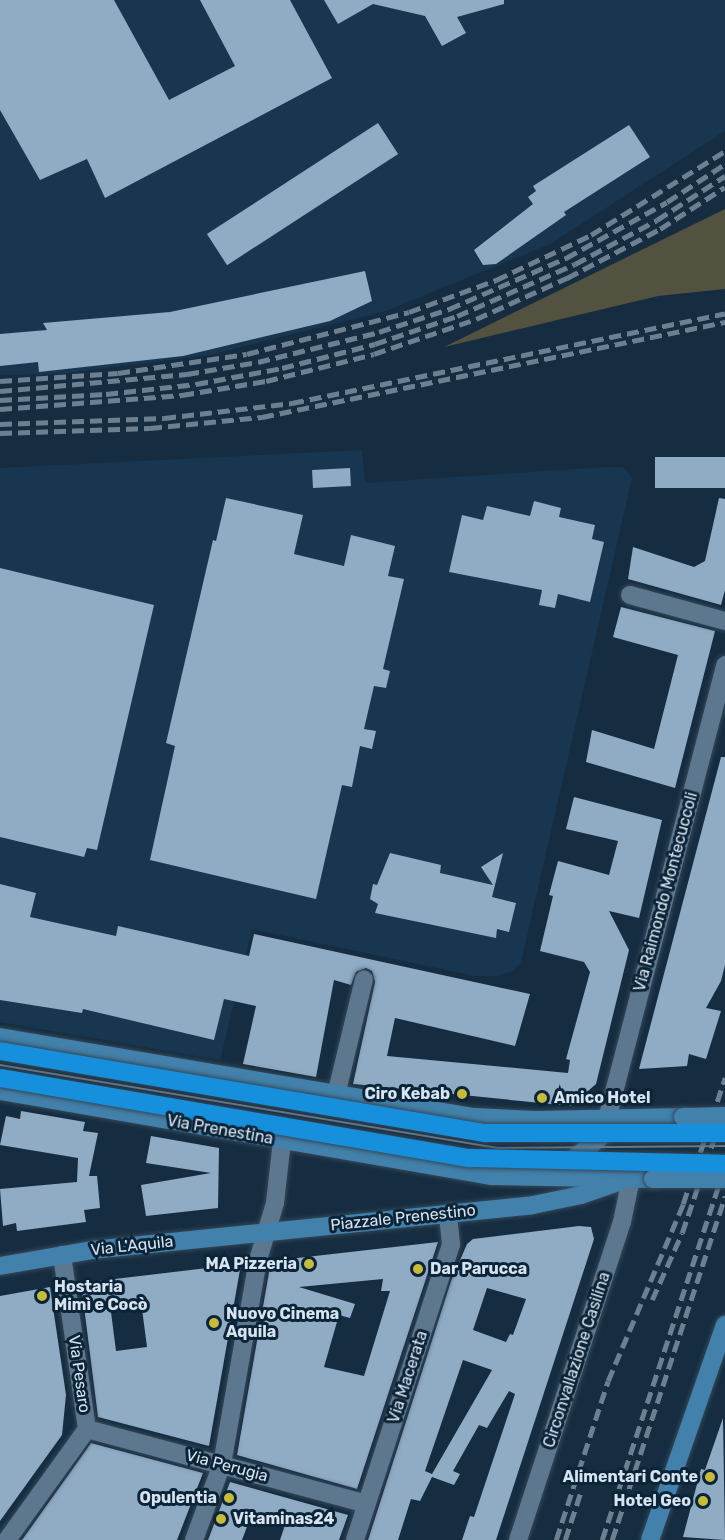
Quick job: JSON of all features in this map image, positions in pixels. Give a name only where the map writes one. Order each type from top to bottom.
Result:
[{"type":"highway","points":[[0,1051],[485,1133],[725,1133]]},
{"type":"highway","points":[[0,1078],[470,1158],[725,1164]]},
{"type":"main road","points":[[0,1037],[336,1095],[504,1120],[725,1116]]},
{"type":"main road","name":"Via Prenestina","points":[[0,1091],[440,1168]]},
{"type":"main road","points":[[533,1205],[555,1177],[593,1141],[629,1119]]},
{"type":"main road","name":"Piazzale Prenestino","points":[[440,1168],[500,1177],[725,1179]]},
{"type":"main road","name":"Piazzale Prenestino","points":[[266,1233],[533,1205],[581,1195],[631,1178]]},
{"type":"main road","name":"Via L'Aquila","points":[[0,1266],[62,1254],[266,1233]]},
{"type":"main road","points":[[650,1540],[725,1325]]},
{"type":"street","points":[[630,595],[725,621]]},
{"type":"street","name":"Via Raimondo Montecuccoli","points":[[608,1119],[725,665]]},
{"type":"street","points":[[336,1095],[364,979]]},
{"type":"street","points":[[194,1540],[222,1464],[266,1233],[275,1203],[282,1141]]},
{"type":"street","name":"Circonvallazione Casilina","points":[[518,1540],[622,1222],[631,1178]]},
{"type":"street","name":"Via Macerata","points":[[355,1540],[451,1244],[448,1213]]},
{"type":"street","name":"Via Pesaro","points":[[7,1540],[87,1429],[62,1254]]},
{"type":"street","name":"Via Perugia","points":[[87,1429],[366,1504]]},
{"type":"shaded area","points":[[0,0],[725,0],[725,131],[550,244],[386,311],[209,355],[59,374],[0,375]]},
{"type":"shaded area","points":[[725,209],[725,289],[658,296],[444,347]]},
{"type":"shaded area","points":[[362,450],[365,483],[608,467],[623,467],[632,478],[521,962],[513,971],[496,976],[475,976],[252,929],[220,1060],[0,1022],[0,468]]},
{"type":"building","points":[[0,0],[114,0],[169,100],[235,66],[200,0],[290,0],[332,78],[105,198],[87,159],[40,180],[0,110]]},
{"type":"building","points":[[324,0],[504,0],[504,4],[457,17],[466,33],[442,46],[425,16],[373,4],[338,24]]},
{"type":"building","points":[[378,123],[398,154],[227,265],[207,234]]},
{"type":"building","points":[[629,125],[650,157],[564,212],[566,215],[496,264],[483,265],[474,250],[533,204],[528,197],[536,191],[533,186]]},
{"type":"building","points":[[365,271],[372,301],[330,321],[183,356],[39,372],[38,362],[0,366],[0,334],[47,330],[43,323],[170,312]]},
{"type":"building","points":[[655,457],[725,457],[725,488],[655,488]]},
{"type":"building","points":[[350,468],[351,486],[313,488],[312,470]]},
{"type":"building","points":[[226,498],[303,515],[294,554],[344,566],[351,535],[395,546],[388,576],[404,579],[383,669],[390,671],[386,688],[374,686],[364,729],[376,731],[372,749],[360,746],[352,787],[342,785],[316,899],[150,860],[175,746],[166,743],[213,540],[216,541]]},
{"type":"building","points":[[719,498],[725,499],[725,590],[721,605],[628,579],[633,547],[694,567],[705,561]]},
{"type":"building","points":[[534,501],[561,508],[559,517],[595,525],[592,539],[604,542],[590,602],[558,594],[555,608],[539,605],[542,590],[449,572],[462,515],[483,520],[487,506],[530,516]]},
{"type":"building","points":[[0,568],[154,605],[97,850],[87,848],[84,857],[0,837]]},
{"type":"building","points":[[621,607],[715,631],[675,788],[586,762],[592,730],[654,749],[678,655],[613,637]]},
{"type":"building","points":[[721,757],[725,757],[725,965],[721,981],[706,1008],[721,1011],[706,1059],[689,1054],[687,1066],[639,1069]]},
{"type":"building","points":[[574,797],[662,820],[639,918],[609,911],[629,950],[596,1084],[571,1106],[353,1084],[375,982],[372,971],[366,968],[356,972],[351,985],[334,980],[316,1077],[243,1064],[256,1006],[224,999],[214,1040],[83,1009],[82,1013],[0,1000],[0,884],[36,893],[30,917],[116,936],[118,926],[249,956],[254,934],[530,994],[515,1046],[395,1018],[387,1056],[568,1073],[570,1060],[566,1059],[590,972],[584,962],[540,951],[553,896],[549,895],[558,861],[609,875],[618,841],[566,829]]},
{"type":"building","points":[[390,853],[441,865],[440,873],[493,885],[481,867],[503,853],[492,897],[516,903],[509,932],[497,929],[496,938],[375,913],[378,904],[370,899],[373,884],[377,885]]},
{"type":"building","points":[[21,1111],[85,1122],[83,1131],[98,1133],[89,1176],[97,1176],[100,1208],[84,1210],[86,1222],[17,1231],[16,1223],[3,1226],[0,1189],[77,1182],[78,1158],[0,1145],[6,1116],[20,1119]]},
{"type":"building","points":[[151,1136],[219,1148],[218,1208],[146,1216],[141,1185],[211,1173],[146,1163]]},
{"type":"building","points":[[579,1226],[591,1227],[594,1239],[496,1540],[462,1540],[470,1516],[474,1517],[515,1394],[509,1391],[487,1428],[479,1425],[453,1471],[460,1474],[454,1485],[432,1477],[420,1501],[411,1499],[398,1540],[368,1540],[451,1281],[467,1244],[473,1239]],"holes":[[[487,1288],[526,1299],[513,1335],[510,1334],[506,1342],[473,1330]],[[463,1360],[492,1370],[432,1474],[425,1471]]]},
{"type":"building","points":[[438,1242],[357,1489],[237,1455],[271,1261]],"holes":[[[383,1279],[381,1291],[390,1291],[364,1376],[324,1367],[339,1315],[350,1318],[355,1304],[299,1287]]]},
{"type":"building","points":[[241,1264],[209,1446],[98,1417],[81,1283]],"holes":[[[142,1309],[147,1347],[116,1351],[111,1312]]]},
{"type":"building","points":[[50,1287],[66,1395],[62,1435],[0,1521],[0,1296]]},
{"type":"building","points":[[723,1418],[725,1540],[683,1537],[701,1469],[705,1470]]},
{"type":"building","points":[[91,1443],[203,1473],[177,1540],[22,1540]]},
{"type":"building","points":[[230,1482],[348,1515],[339,1540],[280,1540],[285,1525],[251,1516],[242,1540],[208,1540]]},
{"type":"tram line","points":[[0,1065],[498,1148],[725,1146]]},
{"type":"railway","points":[[0,381],[118,373],[247,354],[409,312],[496,280],[591,235],[725,151]]},
{"type":"railway","points":[[0,391],[187,374],[258,362],[379,332],[449,309],[566,258],[667,202],[725,164]]},
{"type":"railway","points":[[0,400],[106,394],[196,384],[282,368],[375,344],[457,316],[575,264],[657,220],[725,176]]},
{"type":"railway","points":[[0,409],[182,395],[266,381],[374,354],[476,319],[567,278],[660,229],[725,187]]},
{"type":"railway","points":[[0,424],[164,418],[292,403],[725,313]]},
{"type":"railway","points":[[0,433],[150,428],[262,417],[725,322]]},
{"type":"railway","points":[[556,1540],[608,1381],[683,1204],[725,1078]]},
{"type":"railway","points":[[652,1300],[682,1233],[725,1107]]},
{"type":"railway","points":[[602,1540],[725,1166]]},
{"type":"railway","points":[[612,1540],[725,1196]]},
{"type":"railway","points":[[565,1540],[581,1491]]},
{"type":"place","name":"Ciro Kebab","points":[[462,1094]]},
{"type":"place","name":"Amico Hotel","points":[[542,1098]]},
{"type":"place","name":"MA Pizzeria","points":[[309,1264]]},
{"type":"place","name":"Dar Parucca","points":[[418,1269]]},
{"type":"place","name":"Hostaria Mimì e Cocò","points":[[42,1296]]},
{"type":"place","name":"Nuovo Cinema Aquila","points":[[214,1323]]},
{"type":"place","name":"Alimentari Conte","points":[[710,1477]]},
{"type":"place","name":"Opulentia","points":[[229,1498]]},
{"type":"place","name":"Hotel Geo","points":[[703,1501]]},
{"type":"place","name":"Vitaminas24","points":[[221,1519]]}]
